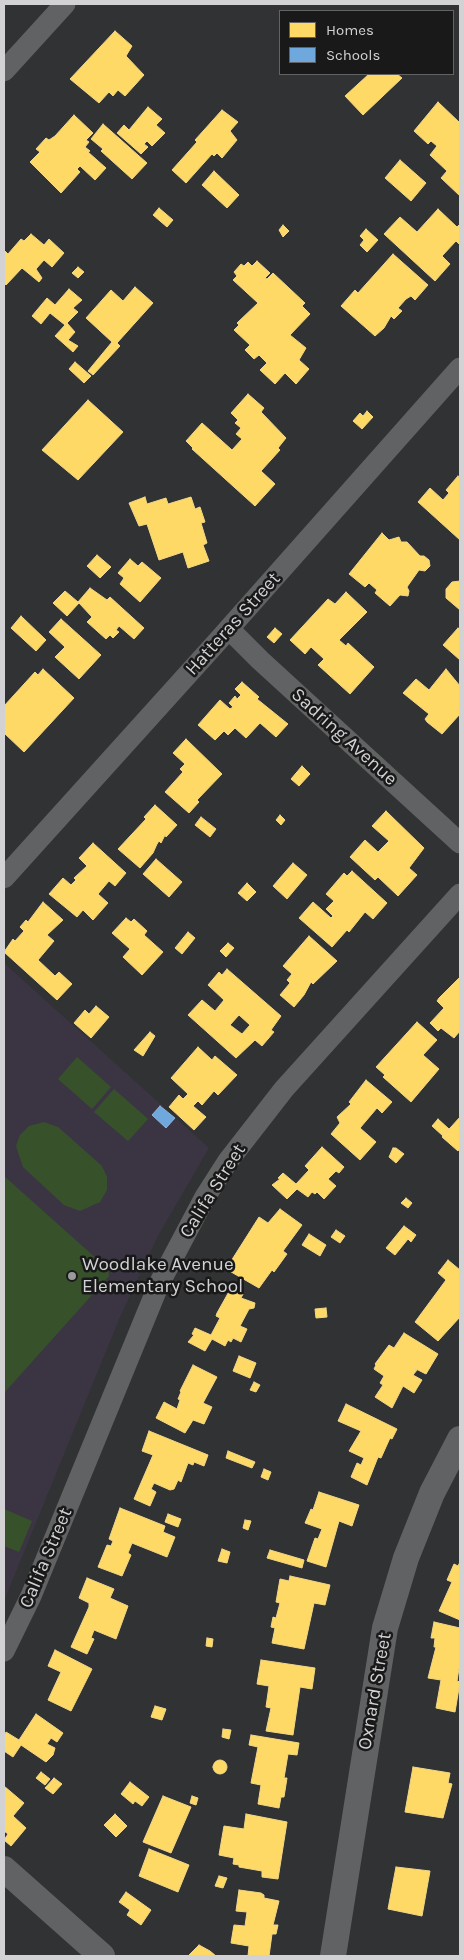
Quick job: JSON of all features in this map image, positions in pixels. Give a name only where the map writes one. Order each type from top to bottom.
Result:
[{"type":"street","points":[[4,71],[65,4]]},
{"type":"street","name":"Hatteras Street","points":[[4,878],[229,629],[460,368]]},
{"type":"street","name":"Sadring Avenue","points":[[229,629],[260,660],[460,843]]},
{"type":"street","name":"Califa Street","points":[[4,1651],[31,1596],[159,1284],[205,1197],[228,1161],[284,1089],[460,894]]},
{"type":"street","name":"Oxnard Street","points":[[333,1956],[385,1628],[406,1558],[432,1493],[460,1439]]},
{"type":"street","points":[[4,1869],[102,1956]]},
{"type":"shaded area","name":"Woodlake Avenue Elementary School","points":[[4,963],[209,1148],[159,1234],[120,1317],[4,1601]]},
{"type":"green space","points":[[77,1057],[111,1087],[92,1109],[58,1079]]},
{"type":"green space","points":[[114,1089],[148,1119],[128,1141],[94,1112]]},
{"type":"green space","points":[[44,1122],[58,1127],[102,1166],[107,1177],[107,1190],[100,1202],[80,1211],[64,1205],[23,1167],[16,1146],[20,1135],[29,1126]]},
{"type":"green space","points":[[4,1176],[108,1269],[109,1276],[4,1393]]},
{"type":"green space","points":[[4,1509],[32,1521],[19,1552],[4,1546]]},
{"type":"building: Homes","points":[[115,31],[132,46],[126,56],[144,75],[125,96],[118,90],[113,96],[109,92],[99,103],[70,79]]},
{"type":"building: Homes","points":[[368,75],[398,75],[402,78],[363,115],[345,96]]},
{"type":"building: Homes","points":[[438,102],[460,123],[460,196],[441,178],[447,171],[430,155],[437,146],[431,141],[428,144],[414,131]]},
{"type":"building: Homes","points":[[148,107],[162,119],[156,125],[165,133],[152,146],[147,141],[144,144],[148,147],[141,154],[117,133],[124,125],[129,130]]},
{"type":"building: Homes","points":[[222,110],[238,122],[230,131],[237,140],[222,158],[217,153],[214,156],[212,154],[186,183],[172,170],[197,142],[195,140]]},
{"type":"building: Homes","points":[[74,115],[93,133],[86,140],[89,142],[85,147],[90,151],[88,152],[106,168],[95,180],[80,166],[77,169],[80,172],[61,193],[30,162],[40,152],[36,149],[46,138],[49,140],[55,136]]},
{"type":"building: Homes","points":[[103,124],[147,163],[132,179],[101,151],[103,149],[91,139]]},
{"type":"building: Homes","points":[[400,160],[426,183],[411,201],[385,178]]},
{"type":"building: Homes","points":[[214,171],[239,195],[227,208],[202,185]]},
{"type":"building: Homes","points":[[159,208],[173,220],[167,227],[153,215]]},
{"type":"building: Homes","points":[[438,209],[457,227],[460,224],[460,245],[456,241],[442,256],[450,264],[435,281],[384,234],[400,217],[417,232]]},
{"type":"building: Homes","points":[[283,225],[289,231],[283,237],[279,230]]},
{"type":"building: Homes","points":[[366,229],[378,240],[367,252],[360,245],[364,240],[360,236]]},
{"type":"building: Homes","points":[[31,234],[44,245],[49,239],[64,253],[52,267],[44,260],[36,269],[42,278],[39,282],[22,268],[6,285],[4,283],[4,253],[5,251],[8,254],[21,239],[24,241]]},
{"type":"building: Homes","points":[[393,254],[428,285],[415,300],[411,296],[406,299],[398,308],[402,311],[394,319],[391,316],[384,328],[375,336],[341,306],[355,290],[358,293]]},
{"type":"building: Homes","points":[[257,261],[270,273],[265,278],[267,279],[273,273],[305,303],[302,306],[310,314],[290,335],[306,348],[299,360],[309,369],[296,384],[285,373],[275,384],[260,370],[267,363],[259,355],[254,359],[245,350],[250,345],[234,330],[239,325],[237,323],[258,303],[233,280],[237,276],[234,272],[241,264],[244,266],[248,262],[252,266]]},
{"type":"building: Homes","points":[[78,267],[84,272],[78,278],[72,273]]},
{"type":"building: Homes","points":[[135,287],[153,303],[117,343],[120,346],[93,375],[88,371],[112,342],[86,318],[111,290],[123,301]]},
{"type":"building: Homes","points":[[69,289],[82,300],[73,308],[78,312],[67,323],[75,332],[68,340],[78,346],[73,352],[55,336],[65,325],[50,313],[41,324],[32,316],[47,298],[55,305]]},
{"type":"building: Homes","points":[[75,362],[91,376],[84,383],[69,369]]},
{"type":"building: Homes","points":[[248,394],[264,408],[261,412],[286,438],[278,448],[280,450],[261,471],[275,484],[255,506],[192,449],[186,441],[202,423],[232,450],[242,439],[236,434],[241,428],[235,423],[238,420],[231,413]]},
{"type":"building: Homes","points":[[88,400],[123,432],[78,480],[42,450]]},
{"type":"building: Homes","points":[[367,411],[373,417],[362,429],[353,421],[360,413],[363,416]]},
{"type":"building: Homes","points":[[458,476],[460,479],[460,540],[418,502],[430,488],[443,500],[449,493],[446,490]]},
{"type":"building: Homes","points":[[145,497],[147,504],[166,498],[168,504],[191,497],[195,509],[200,507],[205,522],[201,523],[207,543],[203,545],[209,561],[188,568],[183,552],[159,560],[147,524],[139,526],[129,503]]},
{"type":"building: Homes","points":[[382,533],[389,540],[399,537],[401,542],[407,542],[420,556],[424,556],[429,560],[430,566],[425,571],[419,570],[407,587],[409,591],[408,596],[400,595],[390,606],[375,593],[377,590],[369,583],[365,587],[349,574]]},
{"type":"building: Homes","points":[[97,555],[111,567],[100,578],[87,566]]},
{"type":"building: Homes","points":[[130,559],[138,566],[142,562],[161,578],[140,602],[120,584],[124,578],[118,573]]},
{"type":"building: Homes","points":[[460,581],[460,610],[446,598],[446,589],[452,582]]},
{"type":"building: Homes","points":[[90,588],[107,600],[110,597],[144,628],[134,639],[119,626],[116,630],[119,632],[113,638],[110,635],[106,639],[87,622],[92,617],[79,603],[67,616],[53,603],[65,591],[78,602]]},
{"type":"building: Homes","points":[[346,592],[367,612],[339,640],[346,646],[348,643],[374,667],[350,694],[318,665],[324,659],[311,647],[305,654],[290,640],[328,599],[335,604]]},
{"type":"building: Homes","points":[[21,616],[46,640],[36,651],[11,628]]},
{"type":"building: Homes","points":[[61,619],[101,655],[79,679],[55,657],[65,647],[49,632]]},
{"type":"building: Homes","points":[[275,628],[282,634],[274,643],[267,637]]},
{"type":"building: Homes","points":[[458,628],[460,630],[460,660],[443,645]]},
{"type":"building: Homes","points":[[43,669],[74,698],[24,752],[4,733],[4,706],[35,672],[38,675]]},
{"type":"building: Homes","points":[[446,669],[460,686],[460,714],[442,734],[425,719],[429,714],[403,693],[416,679],[429,690]]},
{"type":"building: Homes","points":[[242,682],[259,697],[257,699],[288,724],[276,737],[260,723],[246,738],[235,728],[228,735],[224,731],[215,740],[198,725],[220,700],[230,709],[233,707],[229,703],[235,696],[237,699],[241,695],[235,689]]},
{"type":"building: Homes","points":[[186,739],[222,774],[197,800],[199,802],[189,813],[165,792],[183,772],[180,769],[185,764],[173,753]]},
{"type":"building: Homes","points":[[302,766],[310,774],[299,786],[291,779]]},
{"type":"building: Homes","points":[[155,805],[177,825],[166,837],[165,835],[161,843],[159,841],[153,853],[140,868],[118,849],[146,819],[144,817]]},
{"type":"building: Homes","points":[[386,811],[424,848],[409,868],[417,875],[398,896],[378,877],[375,880],[350,857],[365,840],[378,852],[389,841],[372,826]]},
{"type":"building: Homes","points":[[280,815],[285,820],[281,825],[276,820]]},
{"type":"building: Homes","points":[[201,817],[216,829],[210,837],[195,825]]},
{"type":"building: Homes","points":[[93,843],[126,873],[115,886],[109,881],[98,894],[108,903],[93,920],[83,910],[77,917],[49,894],[63,878],[71,885],[76,880],[74,878],[87,866],[79,858]]},
{"type":"building: Homes","points":[[156,859],[182,882],[169,897],[143,874]]},
{"type":"building: Homes","points":[[293,863],[307,875],[287,899],[273,886]]},
{"type":"building: Homes","points":[[352,871],[387,903],[373,919],[365,912],[349,932],[347,930],[332,947],[299,918],[313,902],[331,918],[333,916],[326,909],[334,901],[326,894],[344,873],[347,876]]},
{"type":"building: Homes","points":[[247,883],[256,892],[247,901],[238,893]]},
{"type":"building: Homes","points":[[43,902],[63,920],[47,935],[54,941],[38,960],[55,976],[59,972],[72,984],[57,1000],[4,952],[13,939],[15,941],[24,931],[20,927],[26,920],[28,922]]},
{"type":"building: Homes","points":[[126,918],[131,922],[134,919],[147,931],[144,935],[163,952],[142,975],[123,957],[130,949],[112,933]]},
{"type":"building: Homes","points":[[188,932],[195,938],[182,954],[175,948]]},
{"type":"building: Homes","points":[[309,936],[337,961],[313,984],[311,982],[304,995],[294,1007],[280,995],[290,983],[287,980],[292,974],[283,966]]},
{"type":"building: Homes","points":[[228,943],[234,948],[226,957],[220,951]]},
{"type":"building: Homes","points":[[227,969],[281,1016],[271,1030],[274,1032],[262,1046],[255,1040],[236,1058],[188,1015],[202,1000],[215,1011],[224,1000],[208,985],[219,972],[222,975]],"holes":[[[239,1015],[250,1025],[242,1034],[230,1025]]]},
{"type":"building: Homes","points":[[460,977],[460,1031],[454,1038],[441,1028],[438,1031],[430,1023],[444,1008],[437,1001]]},
{"type":"building: Homes","points":[[96,1006],[109,1017],[91,1038],[74,1023],[85,1010],[89,1014]]},
{"type":"building: Homes","points":[[417,1022],[437,1040],[423,1055],[439,1069],[411,1102],[383,1077],[385,1075],[376,1067]]},
{"type":"building: Homes","points":[[150,1032],[155,1036],[143,1056],[134,1050]]},
{"type":"building: Homes","points":[[198,1047],[212,1060],[215,1056],[237,1075],[218,1095],[214,1091],[202,1105],[198,1101],[193,1106],[206,1117],[194,1130],[169,1107],[179,1095],[183,1099],[188,1094],[171,1078]]},
{"type":"building: Homes","points":[[366,1080],[392,1102],[382,1113],[377,1108],[360,1128],[376,1142],[360,1160],[331,1134],[340,1123],[337,1117],[351,1104],[349,1102]]},
{"type":"building: Homes","points":[[460,1117],[460,1148],[458,1151],[442,1137]]},
{"type":"building: Homes","points":[[438,1119],[449,1129],[443,1136],[432,1126]]},
{"type":"building: Homes","points":[[322,1147],[344,1167],[339,1173],[336,1171],[328,1179],[336,1186],[324,1199],[317,1192],[315,1194],[312,1192],[308,1197],[297,1189],[287,1199],[272,1185],[280,1179],[278,1178],[283,1173],[296,1184],[309,1170],[305,1166]]},
{"type":"building: Homes","points":[[393,1148],[404,1154],[396,1163],[389,1157]]},
{"type":"building: Homes","points":[[406,1198],[412,1203],[408,1208],[401,1203]]},
{"type":"building: Homes","points":[[280,1209],[302,1225],[283,1251],[287,1254],[259,1288],[226,1269],[259,1217],[268,1223]]},
{"type":"building: Homes","points":[[404,1226],[416,1235],[411,1242],[408,1239],[395,1255],[386,1248]]},
{"type":"building: Homes","points":[[336,1230],[345,1236],[340,1243],[331,1237]]},
{"type":"building: Homes","points":[[309,1234],[326,1245],[320,1256],[302,1245]]},
{"type":"building: Homes","points":[[448,1260],[460,1270],[460,1317],[438,1341],[415,1322],[446,1280],[438,1273]]},
{"type":"building: Homes","points":[[231,1288],[243,1294],[241,1298],[255,1303],[254,1308],[249,1309],[240,1326],[247,1329],[241,1342],[233,1338],[231,1342],[228,1340],[225,1346],[212,1339],[205,1351],[188,1342],[194,1335],[192,1334],[195,1328],[211,1335],[220,1318],[216,1316],[217,1313]]},
{"type":"building: Homes","points":[[326,1308],[327,1317],[316,1318],[315,1309]]},
{"type":"building: Homes","points":[[404,1333],[438,1354],[426,1374],[414,1368],[417,1370],[413,1375],[422,1380],[414,1393],[403,1386],[392,1408],[375,1397],[383,1385],[380,1383],[384,1376],[374,1369],[375,1364],[389,1345],[394,1348]]},
{"type":"building: Homes","points":[[239,1356],[256,1363],[250,1378],[233,1371]]},
{"type":"building: Homes","points":[[193,1365],[217,1377],[203,1403],[212,1407],[204,1424],[193,1420],[185,1433],[156,1418],[164,1402],[177,1409],[180,1391]]},
{"type":"building: Homes","points":[[254,1382],[260,1385],[256,1392],[250,1390]]},
{"type":"building: Homes","points":[[346,1404],[397,1429],[392,1439],[390,1438],[381,1458],[378,1457],[367,1485],[351,1477],[357,1463],[361,1465],[364,1458],[349,1451],[361,1431],[338,1421]]},
{"type":"building: Homes","points":[[149,1431],[208,1455],[204,1466],[194,1462],[193,1465],[188,1463],[181,1482],[178,1480],[174,1489],[170,1490],[154,1483],[151,1489],[156,1492],[150,1506],[134,1499],[153,1455],[142,1451]]},
{"type":"building: Homes","points":[[228,1451],[255,1462],[252,1468],[226,1458]]},
{"type":"building: Homes","points":[[264,1469],[271,1472],[268,1480],[261,1477]]},
{"type":"building: Homes","points":[[319,1492],[359,1505],[352,1526],[339,1521],[326,1567],[307,1561],[315,1538],[318,1539],[322,1529],[305,1523],[311,1509],[313,1510]]},
{"type":"building: Homes","points":[[120,1508],[165,1526],[163,1532],[175,1537],[167,1557],[132,1543],[128,1553],[131,1555],[122,1576],[98,1567],[107,1545],[111,1546],[113,1541],[109,1539]]},
{"type":"building: Homes","points":[[168,1514],[181,1519],[178,1527],[165,1522]]},
{"type":"building: Homes","points":[[245,1520],[251,1521],[248,1530],[243,1528]]},
{"type":"building: Homes","points":[[222,1549],[230,1552],[227,1563],[218,1561]]},
{"type":"building: Homes","points":[[270,1550],[304,1560],[302,1568],[267,1558]]},
{"type":"building: Homes","points":[[460,1562],[460,1620],[439,1611],[452,1582],[447,1580],[454,1564],[458,1566]]},
{"type":"building: Homes","points":[[290,1576],[330,1585],[325,1605],[314,1603],[304,1649],[272,1643],[275,1628],[271,1627],[273,1617],[276,1618],[280,1603],[276,1602],[280,1579],[289,1581]]},
{"type":"building: Homes","points":[[87,1578],[114,1589],[110,1598],[128,1606],[116,1639],[94,1630],[91,1638],[94,1639],[87,1654],[71,1647],[89,1607],[89,1603],[79,1598]]},
{"type":"building: Homes","points":[[434,1622],[460,1628],[460,1662],[457,1681],[460,1682],[455,1712],[436,1708],[441,1680],[428,1678],[436,1647],[434,1647],[435,1638],[431,1638]]},
{"type":"building: Homes","points":[[207,1638],[213,1639],[212,1647],[206,1646]]},
{"type":"building: Homes","points":[[55,1650],[92,1669],[71,1711],[48,1700],[61,1672],[48,1666]]},
{"type":"building: Homes","points":[[261,1660],[315,1668],[312,1689],[300,1687],[293,1735],[266,1731],[271,1708],[266,1707],[269,1686],[257,1684]]},
{"type":"building: Homes","points":[[155,1706],[166,1709],[162,1720],[151,1717]]},
{"type":"building: Homes","points":[[36,1714],[63,1733],[57,1742],[51,1738],[47,1744],[55,1748],[53,1755],[46,1762],[21,1745],[13,1757],[4,1751],[4,1736],[6,1732],[19,1740]]},
{"type":"building: Homes","points":[[223,1729],[231,1730],[229,1739],[222,1737]]},
{"type":"building: Homes","points":[[251,1735],[299,1743],[297,1755],[288,1754],[284,1778],[287,1778],[284,1797],[281,1797],[279,1808],[258,1804],[261,1785],[251,1783],[258,1747],[249,1745]]},
{"type":"building: Homes","points":[[217,1760],[223,1760],[227,1767],[223,1774],[217,1774],[213,1770],[213,1764]]},
{"type":"building: Homes","points":[[413,1767],[450,1773],[448,1783],[452,1784],[443,1818],[405,1812]]},
{"type":"building: Homes","points":[[41,1772],[50,1779],[45,1785],[36,1778]]},
{"type":"building: Homes","points":[[54,1778],[62,1784],[53,1794],[45,1788]]},
{"type":"building: Homes","points":[[130,1782],[149,1797],[142,1806],[135,1801],[133,1804],[121,1794]]},
{"type":"building: Homes","points":[[4,1786],[24,1803],[13,1816],[26,1828],[11,1846],[4,1840],[8,1834],[4,1831]]},
{"type":"building: Homes","points":[[163,1796],[191,1807],[171,1853],[143,1842]]},
{"type":"building: Homes","points":[[192,1796],[198,1798],[196,1805],[190,1803]]},
{"type":"building: Homes","points":[[115,1814],[127,1826],[116,1837],[104,1825]]},
{"type":"building: Homes","points":[[246,1814],[287,1822],[278,1879],[262,1877],[262,1871],[239,1867],[239,1865],[233,1864],[234,1858],[219,1855],[224,1826],[244,1829]]},
{"type":"building: Homes","points":[[149,1849],[189,1865],[178,1892],[139,1876]]},
{"type":"building: Homes","points":[[396,1867],[430,1871],[422,1916],[388,1909]]},
{"type":"building: Homes","points":[[219,1876],[227,1878],[223,1888],[215,1886]]},
{"type":"building: Homes","points":[[239,1890],[261,1893],[264,1895],[264,1898],[279,1901],[273,1925],[278,1925],[276,1934],[272,1934],[269,1956],[248,1956],[249,1946],[231,1943],[234,1925],[245,1926],[247,1912],[236,1911]]},
{"type":"building: Homes","points":[[126,1892],[151,1910],[141,1925],[127,1915],[130,1910],[119,1902]]},
{"type":"building: Homes","points":[[199,1945],[210,1951],[216,1956],[188,1956]]},
{"type":"building: Schools","points":[[160,1106],[175,1118],[166,1128],[152,1115]]},
{"type":"place","name":"Woodlake Avenue Elementary School","points":[[72,1276]]}]
